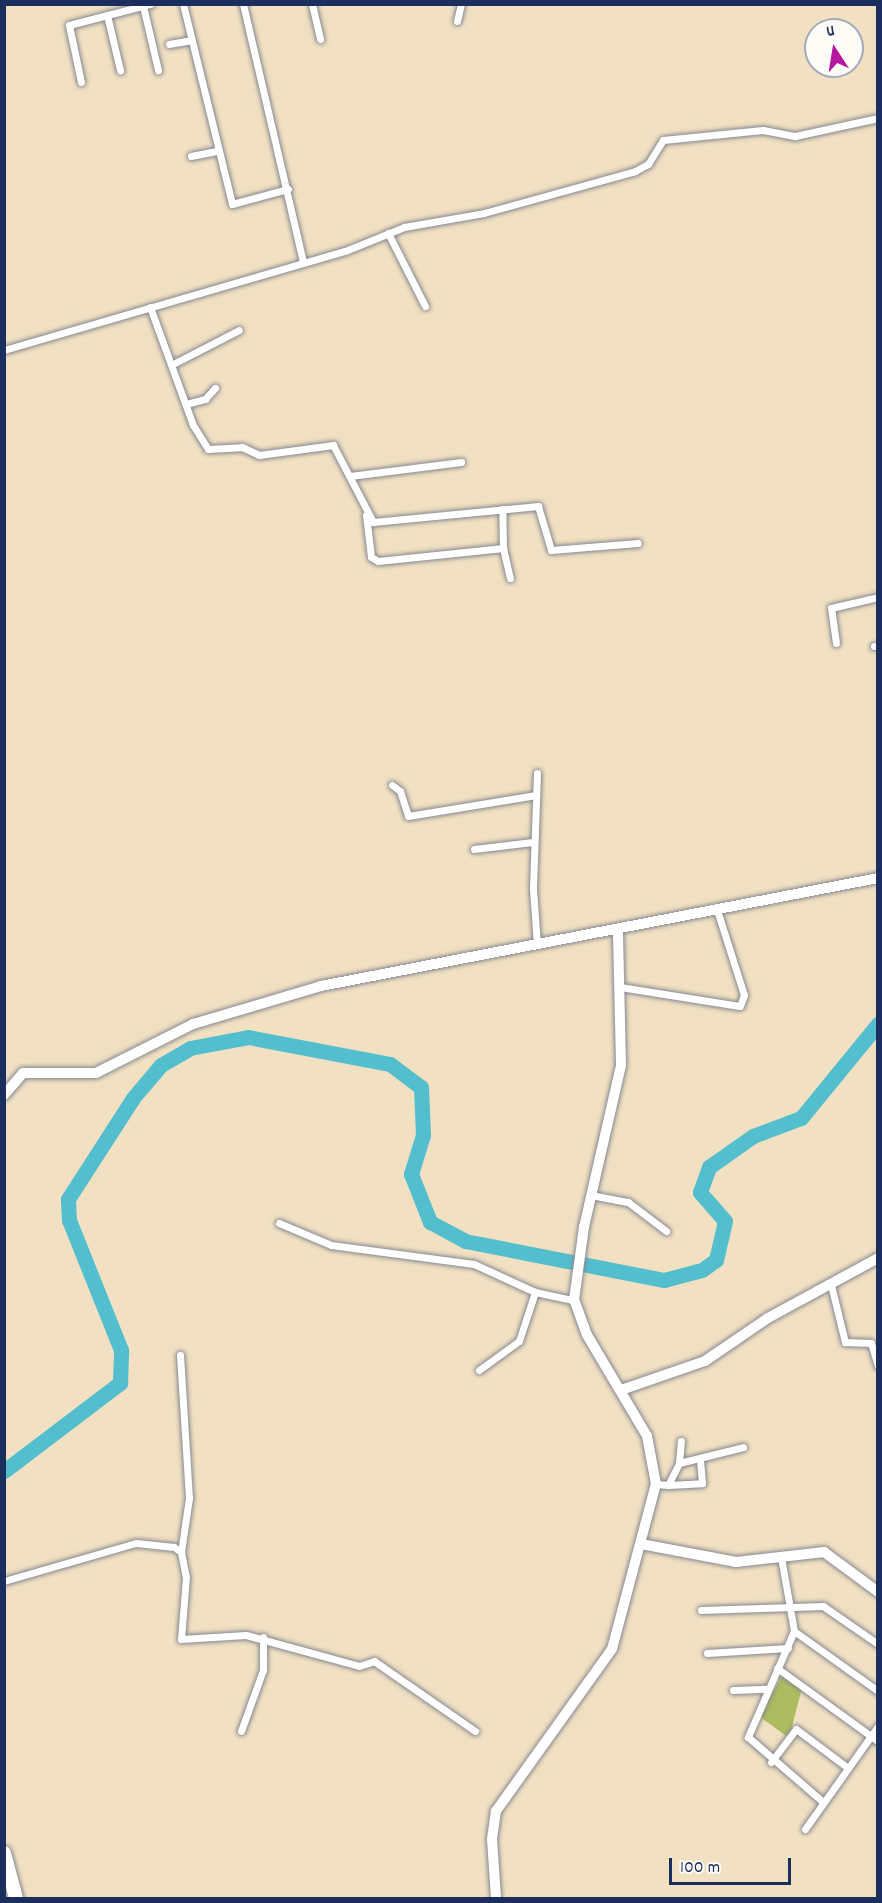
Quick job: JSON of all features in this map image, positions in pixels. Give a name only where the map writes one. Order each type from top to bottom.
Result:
[{"type":"highway","points":[[4,1853],[16,1899]]},
{"type":"street","points":[[183,4],[217,151],[232,204],[288,189]]},
{"type":"street","points":[[243,4],[303,261]]},
{"type":"street","points":[[312,4],[320,39]]},
{"type":"street","points":[[457,21],[461,4]]},
{"type":"street","points":[[81,82],[69,25],[146,5],[158,70]]},
{"type":"street","points":[[107,15],[120,70]]},
{"type":"street","points":[[169,44],[191,39]]},
{"type":"street","points":[[4,350],[303,261],[388,233],[635,171],[648,164],[663,140],[763,130],[795,136],[878,118]]},
{"type":"street","points":[[192,156],[217,151]]},
{"type":"street","points":[[388,233],[425,306]]},
{"type":"street","points":[[150,307],[186,404],[208,449],[242,447],[259,455],[327,444],[338,450],[366,515],[375,561],[503,548]]},
{"type":"street","points":[[173,364],[239,330]]},
{"type":"street","points":[[186,404],[205,399],[216,388]]},
{"type":"street","points":[[350,476],[461,462]]},
{"type":"street","points":[[366,515],[373,522],[538,506],[551,550],[638,543]]},
{"type":"street","points":[[502,509],[503,548],[510,578]]},
{"type":"street","points":[[836,643],[831,608],[878,597]]},
{"type":"street","points":[[537,773],[533,842],[537,945]]},
{"type":"street","points":[[392,785],[400,791],[408,816],[536,795]]},
{"type":"street","points":[[474,849],[533,842]]},
{"type":"street","points":[[4,1095],[23,1073],[96,1073],[193,1024],[243,1007],[347,980],[718,913],[878,878]]},
{"type":"street","points":[[620,987],[740,1006],[744,995],[718,913]]},
{"type":"street","points":[[496,1899],[492,1839],[496,1811],[602,1668],[642,1544],[656,1484],[651,1447],[624,1389],[587,1335],[574,1300],[575,1279],[584,1227],[621,1065],[618,931]]},
{"type":"street","points":[[591,1195],[628,1202],[666,1231]]},
{"type":"street","points":[[279,1223],[331,1245],[474,1264],[535,1292],[574,1300]]},
{"type":"street","points":[[624,1389],[705,1361],[768,1317],[878,1258]]},
{"type":"street","points":[[831,1285],[845,1342],[871,1343],[878,1366]]},
{"type":"street","points":[[479,1370],[519,1341],[535,1292]]},
{"type":"street","points":[[180,1355],[189,1498],[182,1552],[186,1594],[181,1640],[263,1638],[356,1666],[374,1661],[475,1731]]},
{"type":"street","points":[[668,1485],[679,1463],[681,1440]]},
{"type":"street","points":[[679,1463],[743,1447]]},
{"type":"street","points":[[656,1484],[702,1484],[700,1459]]},
{"type":"street","points":[[4,1581],[136,1543],[182,1552]]},
{"type":"street","points":[[642,1544],[714,1560],[781,1557],[824,1552],[878,1592]]},
{"type":"street","points":[[781,1557],[793,1606],[794,1631],[748,1737],[771,1762],[823,1802]]},
{"type":"street","points":[[701,1610],[793,1606],[829,1609],[878,1644]]},
{"type":"street","points":[[794,1631],[878,1691]]},
{"type":"street","points":[[241,1731],[263,1670],[263,1638]]},
{"type":"street","points":[[707,1653],[788,1648]]},
{"type":"street","points":[[777,1668],[878,1741]]},
{"type":"street","points":[[733,1690],[767,1689]]},
{"type":"street","points":[[805,1829],[878,1726]]},
{"type":"street","points":[[771,1762],[796,1729],[848,1768]]},
{"type":"green space","points":[[783,1675],[802,1688],[789,1738],[759,1716]]},
{"type":"waterway","points":[[4,1471],[120,1383],[121,1350],[69,1220],[68,1199],[133,1098],[161,1065],[190,1048],[248,1037],[390,1064],[421,1087],[423,1135],[411,1174],[430,1222],[465,1241],[664,1280],[702,1270],[716,1260],[725,1221],[700,1192],[709,1167],[753,1136],[801,1118],[878,1024]]}]
